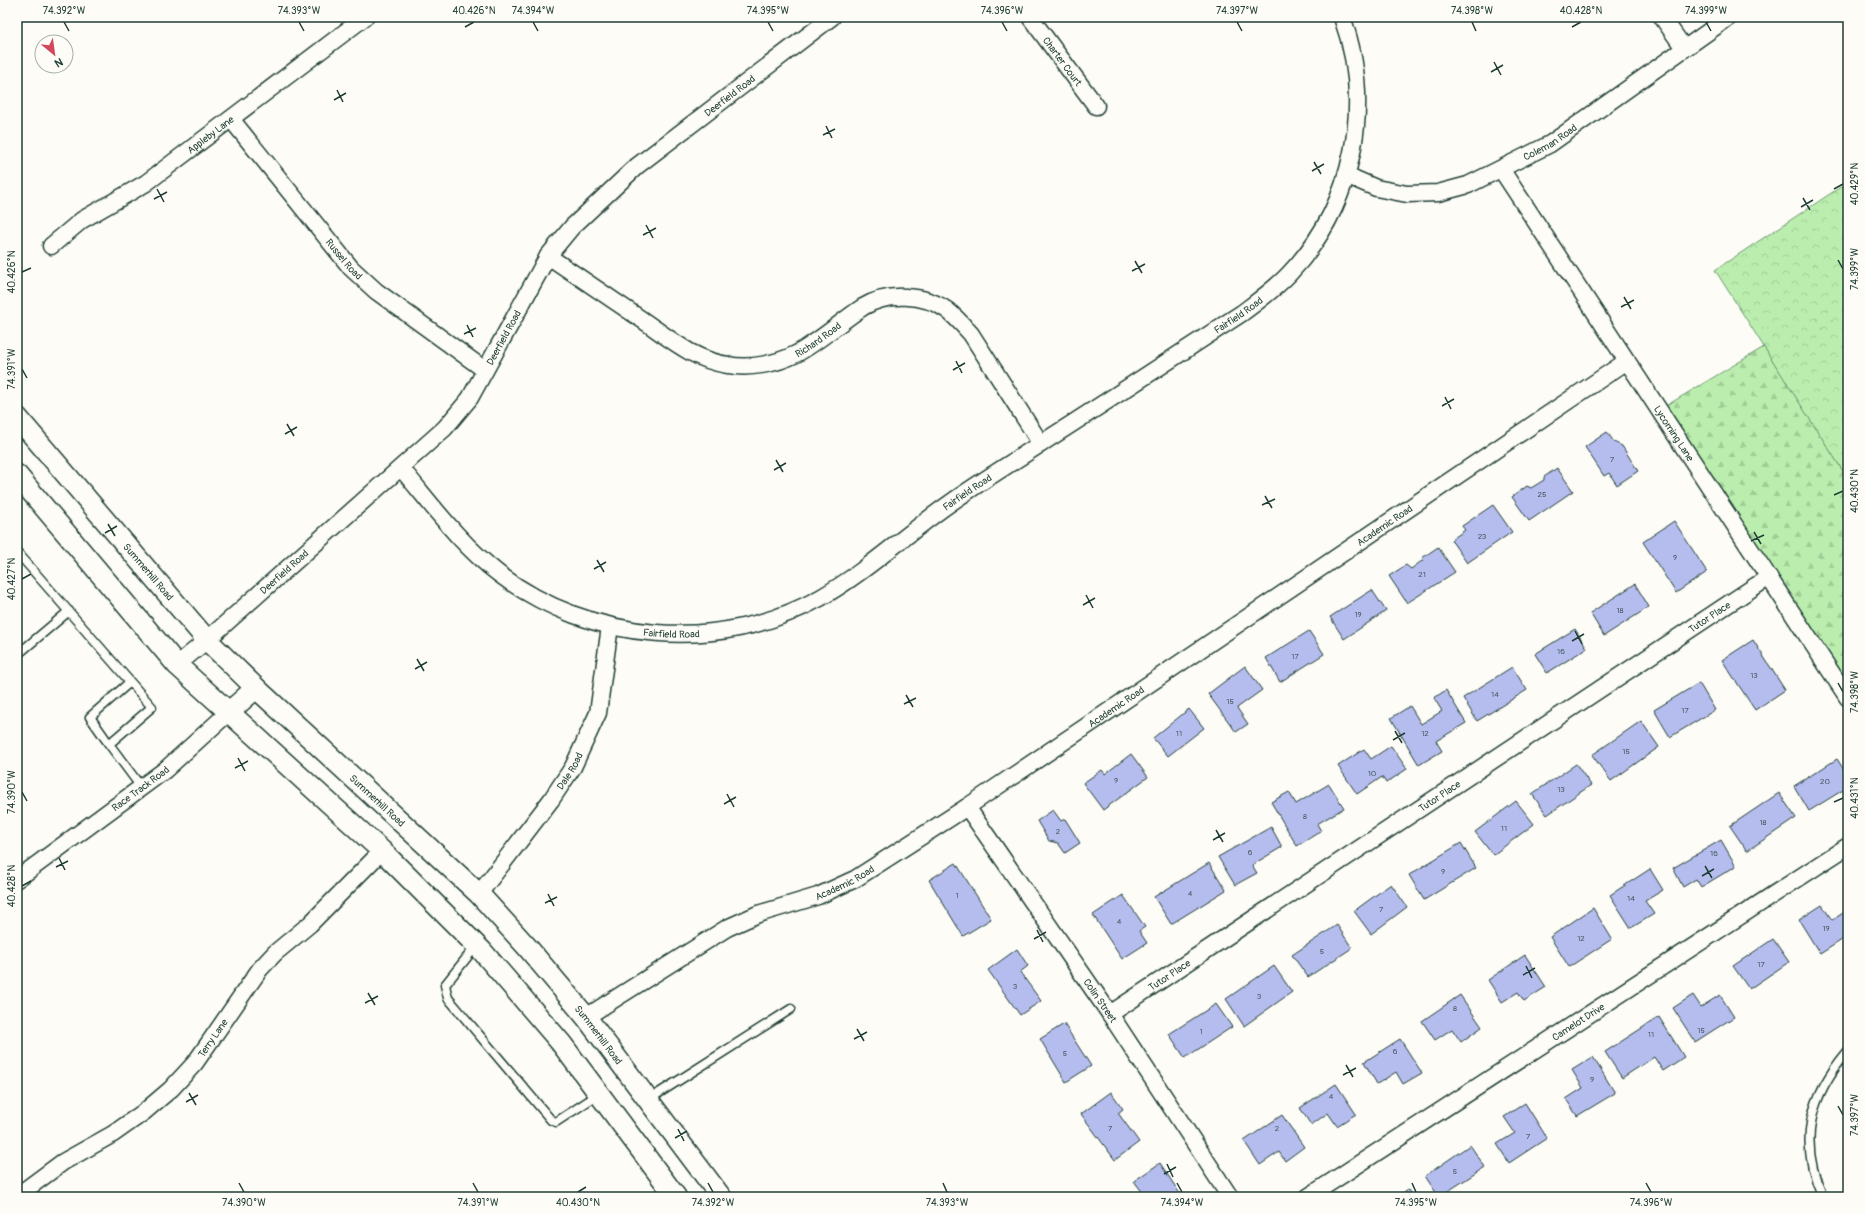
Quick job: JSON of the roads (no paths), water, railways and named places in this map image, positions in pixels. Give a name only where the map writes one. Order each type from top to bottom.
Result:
[{"type":"street","name":"Appleby Lane","points":[[51,246],[82,220],[146,183],[365,17]]},
{"type":"street","name":"Deerfield Road","points":[[177,665],[445,428],[470,398],[548,256],[572,227],[637,166],[832,17]]},
{"type":"street","name":"Charter Court","points":[[1030,17],[1096,106]]},
{"type":"street","name":"Fairfield Road","points":[[401,468],[454,532],[499,574],[525,592],[580,618],[610,626],[656,633],[702,633],[740,627],[792,611],[820,598],[846,582],[949,504],[1235,318],[1270,292],[1293,270],[1321,233],[1333,210],[1346,175],[1356,135],[1357,90],[1354,57],[1342,17]]},
{"type":"street","points":[[1662,17],[1684,48]]},
{"type":"street","name":"Coleman Road","points":[[1346,175],[1376,188],[1407,194],[1438,193],[1468,185],[1550,144],[1729,17]]},
{"type":"street","name":"Russel Road","points":[[231,119],[351,268],[376,291],[485,370]]},
{"type":"street","name":"Lycoming Lane","points":[[1501,169],[1848,698]]},
{"type":"street","name":"Richard Road","points":[[548,256],[663,334],[682,349],[704,360],[727,365],[763,365],[786,358],[807,346],[864,307],[880,300],[897,297],[914,298],[931,302],[960,320],[971,334],[1041,444]]},
{"type":"street","name":"Academic Road","points":[[586,1017],[727,928],[758,914],[818,896],[855,879],[967,807],[1626,361]]},
{"type":"street","name":"Summerhill Road","points":[[17,417],[207,640],[256,688],[479,894],[528,948],[586,1017],[721,1197]]},
{"type":"street","points":[[17,475],[177,665],[382,851],[476,946],[561,1043],[676,1197]]},
{"type":"street","name":"Tutor Place","points":[[1110,1014],[1769,577]]},
{"type":"street","name":"Dale Road","points":[[479,894],[551,800],[573,767],[598,713],[610,626]]},
{"type":"street","name":"Race Track Road","points":[[17,879],[164,770],[256,688]]},
{"type":"street","name":"Colin Street","points":[[967,807],[1110,1014],[1230,1197]]},
{"type":"street","name":"Camelot Drive","points":[[1308,1197],[1848,846]]},
{"type":"street","name":"Terry Lane","points":[[17,1196],[63,1162],[113,1134],[138,1117],[171,1089],[195,1063],[260,969],[275,953],[310,924],[382,851]]},
{"type":"lane","points":[[17,552],[152,707],[109,744]]},
{"type":"lane","points":[[17,655],[69,611]]},
{"type":"lane","points":[[130,682],[90,717],[140,787]]},
{"type":"lane","points":[[476,946],[445,985],[448,998],[551,1120],[556,1122],[599,1094]]},
{"type":"lane","points":[[648,1100],[791,1009]]},
{"type":"lane","points":[[1823,1197],[1816,1182],[1810,1151],[1810,1135],[1816,1100],[1825,1083],[1848,1051]]}]
